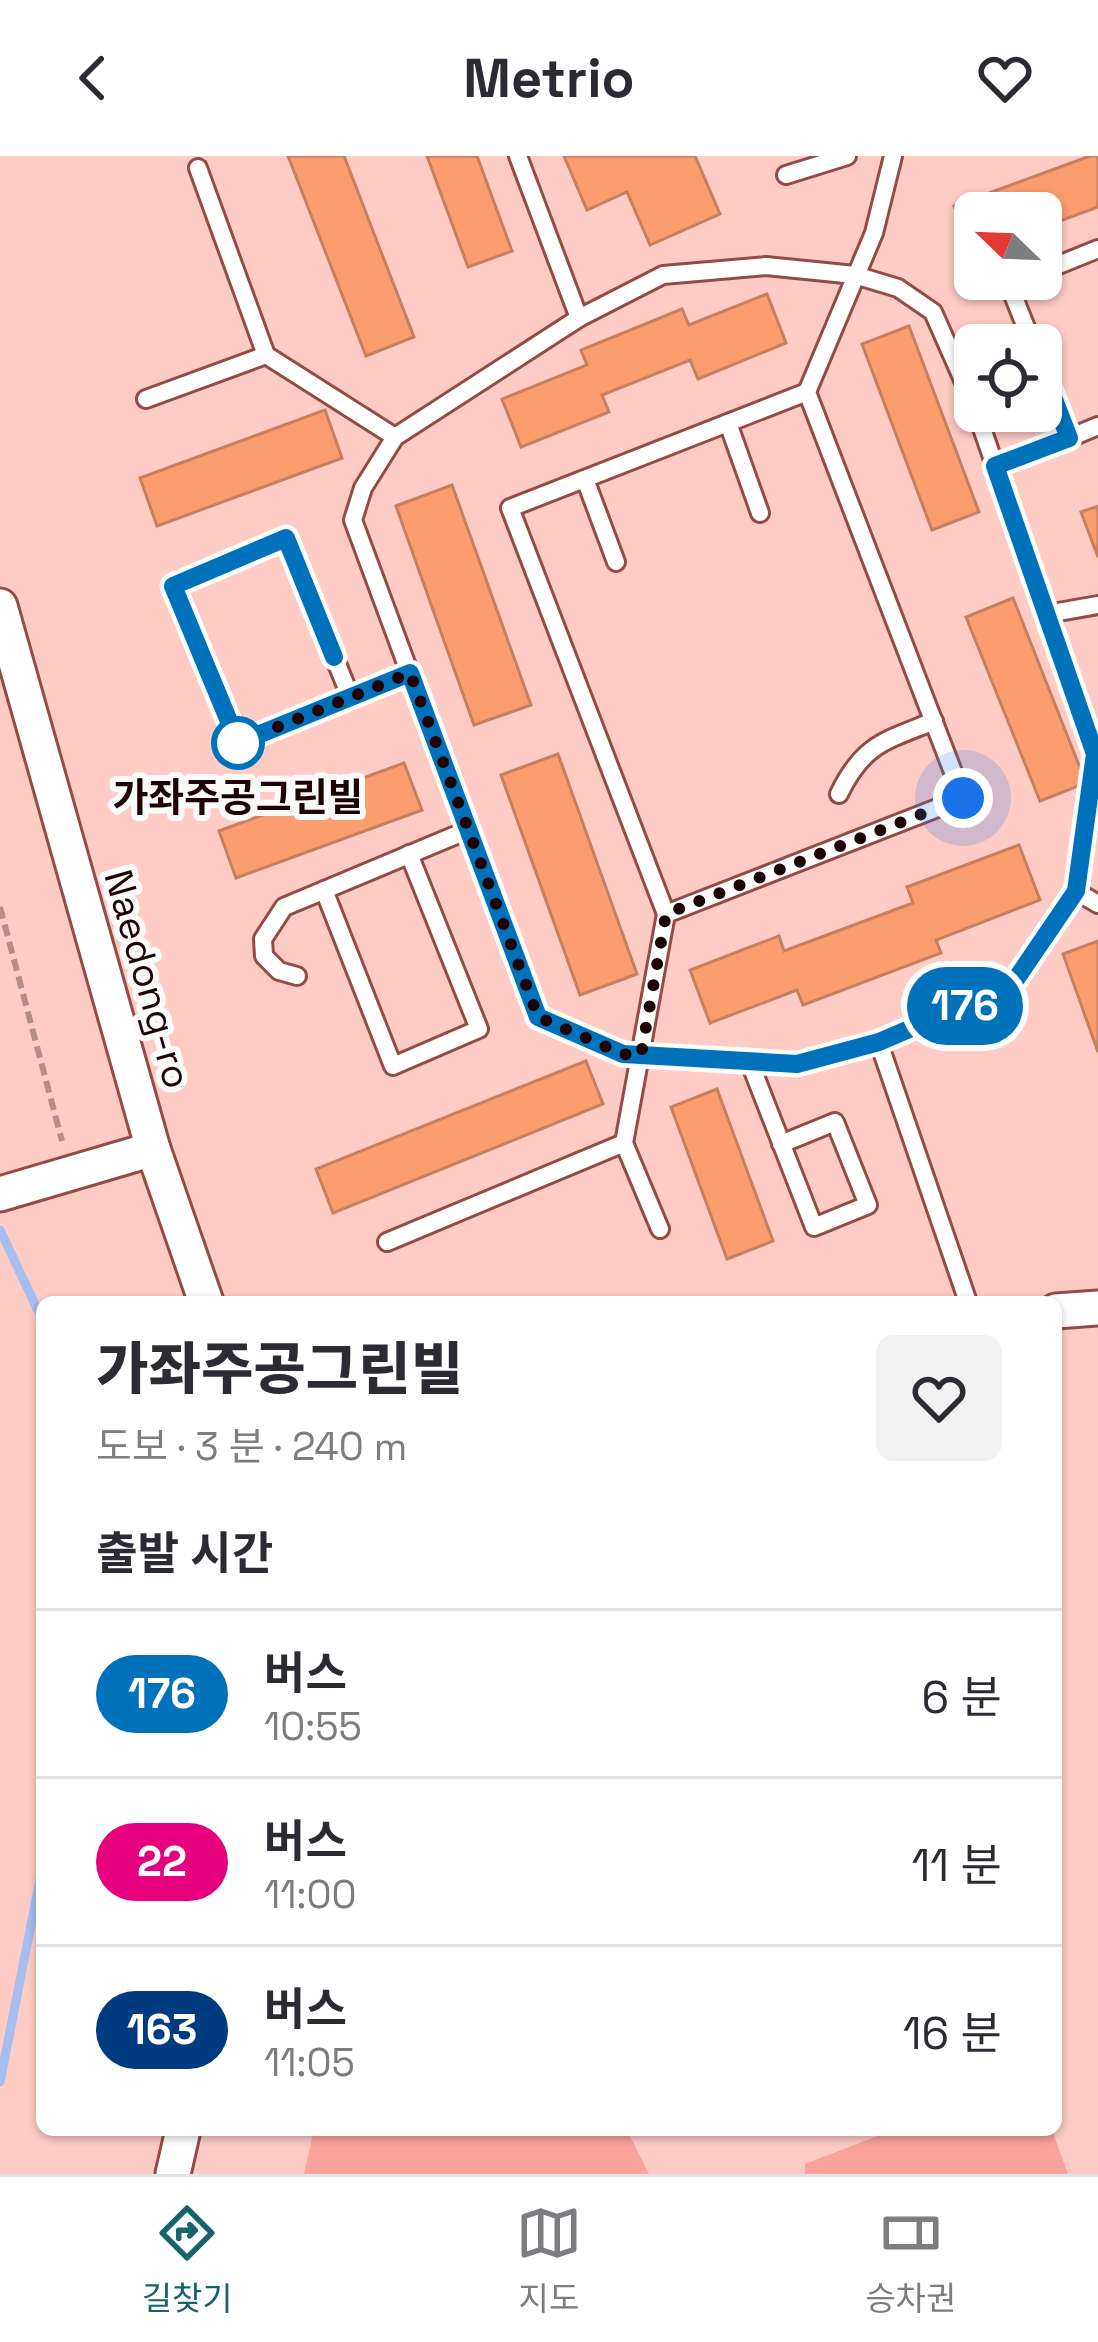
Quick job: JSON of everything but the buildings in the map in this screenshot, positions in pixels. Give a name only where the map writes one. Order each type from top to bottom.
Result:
[{"type":"street","name":"Naedong-ro","points":[[0,606],[153,1149],[204,1296]]},
{"type":"street","points":[[0,1193],[153,1149]]},
{"type":"street","points":[[1062,1311],[1098,1308]]},
{"type":"street","points":[[173,2174],[182,2136]]},
{"type":"lane","points":[[518,156],[579,318]]},
{"type":"lane","points":[[786,175],[847,156]]},
{"type":"lane","points":[[666,914],[963,798],[807,392],[874,233],[892,156]]},
{"type":"lane","points":[[198,168],[266,355],[395,436]]},
{"type":"lane","points":[[1062,264],[1098,250]]},
{"type":"lane","points":[[954,360],[933,313],[898,288],[855,275],[720,266],[663,275],[579,318],[395,436],[363,488],[353,520],[538,1017],[623,1054],[797,1064],[879,1042],[1012,985],[1076,891],[1095,754],[984,432]]},
{"type":"lane","points":[[146,399],[266,355]]},
{"type":"lane","points":[[660,1229],[624,1143],[666,914],[510,508],[807,392]]},
{"type":"lane","points":[[1062,420],[1069,438]]},
{"type":"lane","points":[[728,423],[760,513]]},
{"type":"lane","points":[[995,466],[1098,426]]},
{"type":"lane","points":[[585,479],[616,562]]},
{"type":"lane","points":[[350,696],[286,538],[173,586],[238,743],[410,673]]},
{"type":"lane","points":[[1047,614],[1098,605]]},
{"type":"lane","points":[[839,794],[853,765],[871,746],[934,721]]},
{"type":"lane","points":[[297,976],[279,971],[264,956],[263,939],[284,907],[468,830]]},
{"type":"lane","points":[[324,890],[394,1066],[479,1029],[410,854]]},
{"type":"lane","points":[[1076,891],[1098,904]]},
{"type":"lane","points":[[879,1042],[966,1296]]},
{"type":"lane","points":[[750,1063],[814,1227],[868,1205],[835,1122],[782,1144]]},
{"type":"lane","points":[[387,1242],[624,1143]]},
{"type":"path","points":[[0,907],[62,1176]]},
{"type":"shaded area","points":[[313,2136],[630,2136],[649,2174],[304,2174]]},
{"type":"shaded area","points":[[877,2136],[1054,2136],[1068,2174],[805,2174],[805,2164]]},
{"type":"waterway","points":[[0,1230],[36,1306]]},
{"type":"waterway","points":[[0,2082],[36,1899]]},
{"type":"bus line","name":"176","points":[[334,657],[286,538],[173,586],[238,743],[410,673],[538,1017],[623,1054],[699,1060],[797,1064],[879,1042],[1012,985],[1076,891],[1093,797],[1095,754],[995,466],[1069,438],[1062,420]]},
{"type":"place","name":"가좌주공그린빌","points":[[238,743]]},
{"type":"route","points":[[238,743],[410,673],[538,1017],[623,1054],[641,1055],[666,914],[963,798]]}]
